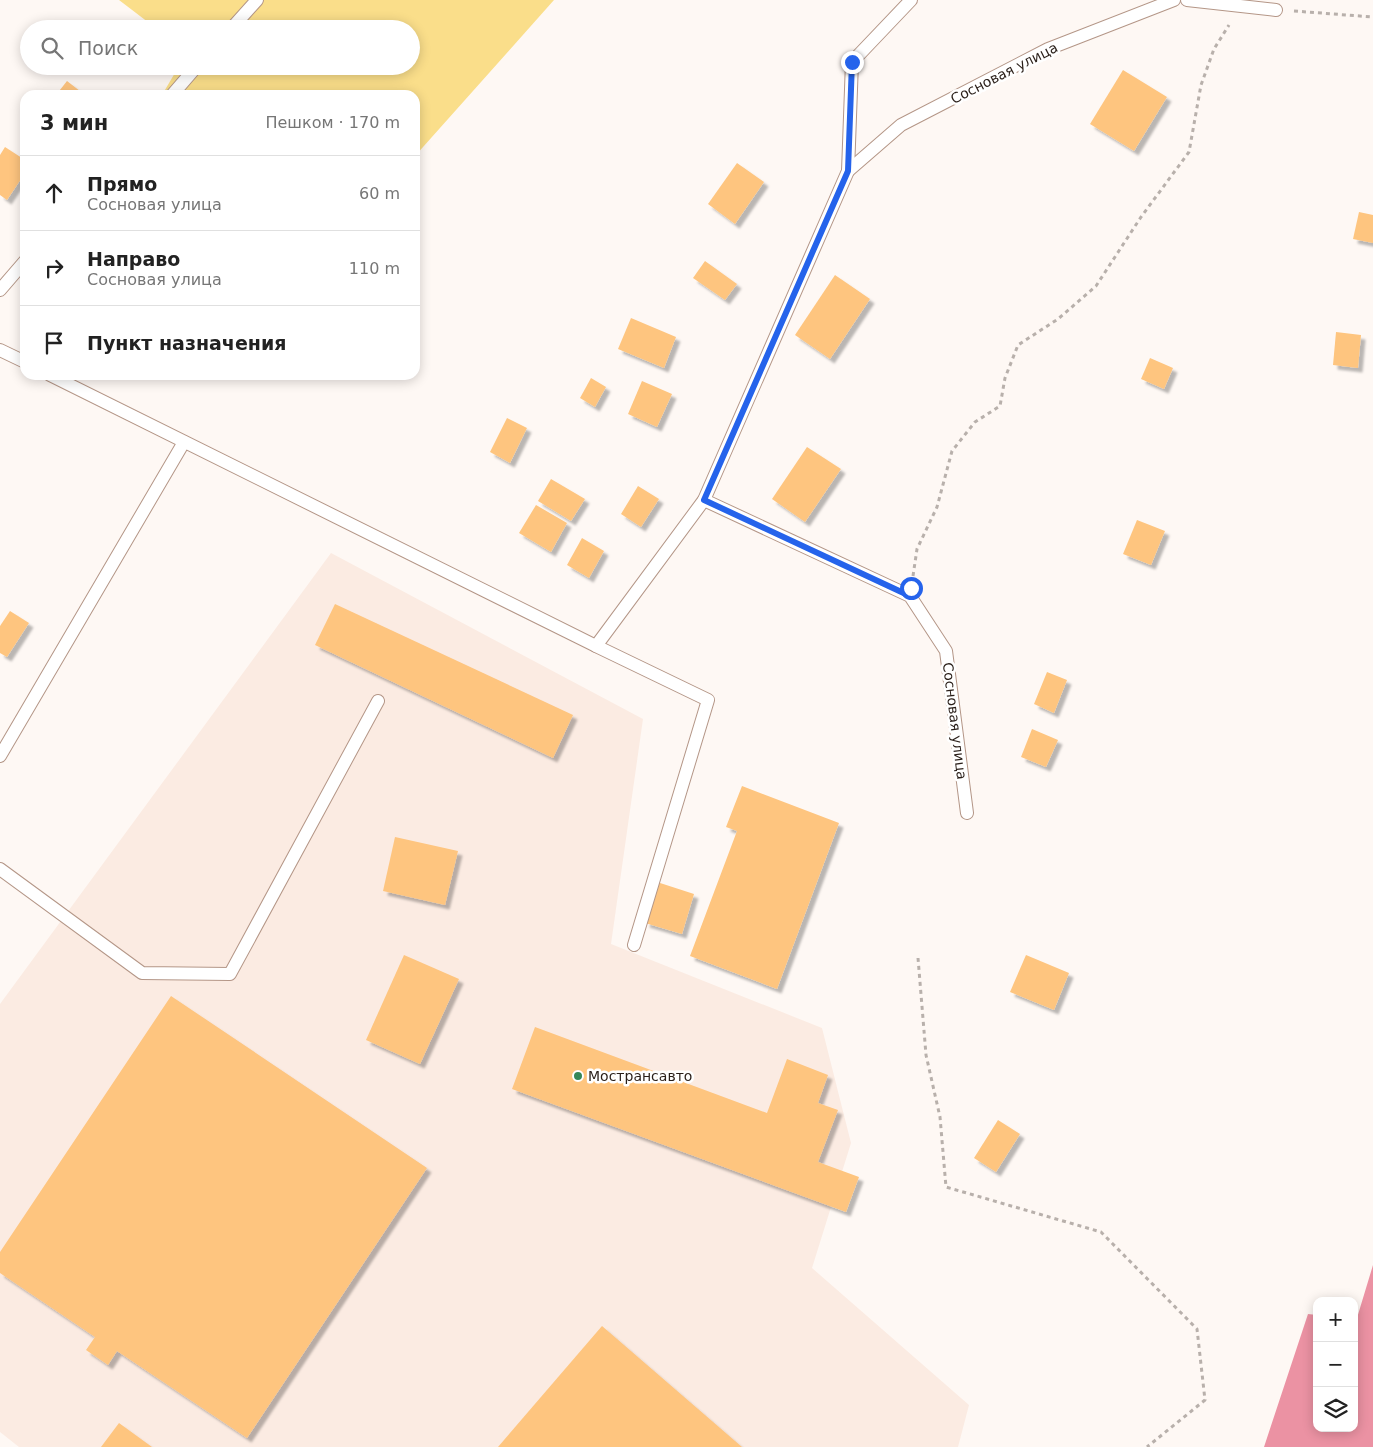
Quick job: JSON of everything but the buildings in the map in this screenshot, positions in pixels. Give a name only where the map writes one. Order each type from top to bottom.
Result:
[{"type":"lane","points":[[239,20],[257,0]]},
{"type":"lane","name":"Сосновая улица","points":[[596,646],[704,500],[848,171],[852,62],[910,0]]},
{"type":"lane","name":"Сосновая улица","points":[[848,171],[901,125],[1048,49],[1174,0]]},
{"type":"lane","points":[[1187,0],[1276,10]]},
{"type":"lane","points":[[176,90],[189,75]]},
{"type":"lane","points":[[0,290],[20,267]]},
{"type":"lane","points":[[0,350],[20,360]]},
{"type":"lane","points":[[60,380],[708,700],[634,945]]},
{"type":"lane","points":[[0,756],[184,442]]},
{"type":"lane","points":[[704,500],[910,596]]},
{"type":"lane","name":"Сосновая улица","points":[[910,596],[946,651],[967,813]]},
{"type":"lane","points":[[0,868],[142,973],[230,974],[378,701]]},
{"type":"path","points":[[910,596],[917,549],[937,507],[952,451],[975,422],[1000,406],[1005,378],[1018,345],[1058,319],[1096,286],[1141,217],[1189,152],[1201,85],[1214,49],[1241,6]]},
{"type":"path","points":[[1276,10],[1373,18]]},
{"type":"path","points":[[918,958],[926,1055],[940,1117],[946,1187],[1101,1232],[1197,1329],[1205,1400],[1147,1447]]},
{"type":"shaded area","points":[[119,0],[554,0],[420,150],[420,90],[165,90],[174,75],[420,75],[420,20],[145,20]]},
{"type":"shaded area","points":[[331,553],[643,719],[611,944],[822,1028],[851,1143],[812,1268],[969,1405],[958,1447],[19,1447],[0,1432],[0,1004]]},
{"type":"shaded area","points":[[1373,1265],[1373,1447],[1264,1447],[1308,1314],[1313,1315],[1313,1432],[1358,1432],[1358,1315]]},
{"type":"place","name":"Мострансавто","points":[[578,1076]]},
{"type":"route","points":[[852,62],[848,171],[704,500],[910,596],[911,588]]}]
